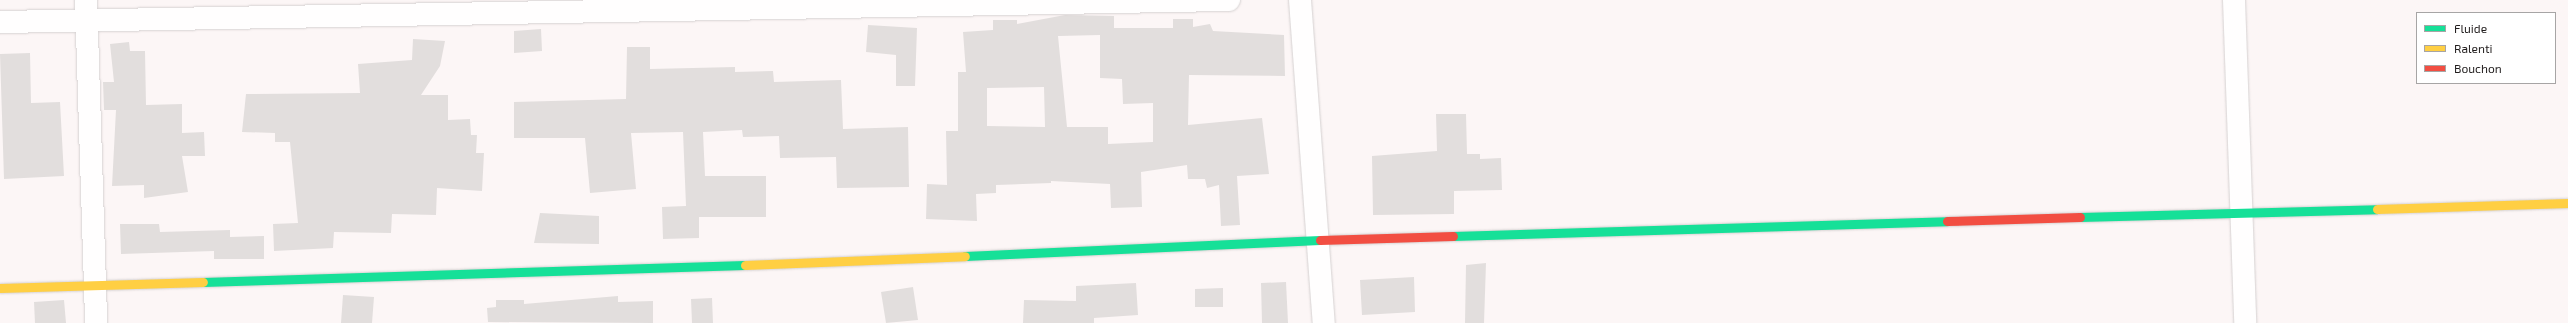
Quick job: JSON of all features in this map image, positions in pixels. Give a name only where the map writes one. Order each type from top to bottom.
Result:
[{"type":"street","points":[[0,22],[87,9],[1229,0]]},
{"type":"street","points":[[1300,0],[1320,240],[1324,323]]},
{"type":"street","points":[[2234,0],[2245,323]]},
{"type":"street","points":[[87,9],[96,323]]},
{"type":"street","points":[[0,288],[96,283],[814,263],[1320,240],[2568,203]]},
{"type":"building","points":[[1065,15],[1114,16],[1114,28],[1173,28],[1173,19],[1193,19],[1193,27],[1210,24],[1213,31],[1284,35],[1285,76],[1189,75],[1188,125],[1262,118],[1269,174],[1237,176],[1240,225],[1221,226],[1219,185],[1207,188],[1205,179],[1188,179],[1187,165],[1141,172],[1142,207],[1111,208],[1110,184],[1051,181],[1051,183],[996,185],[996,193],[976,194],[977,221],[926,219],[927,184],[947,185],[946,131],[958,131],[958,72],[966,72],[963,32],[993,30],[993,20],[1017,20],[1017,24]],"holes":[[[1100,35],[1100,78],[1122,79],[1123,104],[1153,103],[1153,142],[1108,144],[1108,127],[1067,127],[1058,36]],[[1044,87],[1045,127],[987,126],[987,88]]]},
{"type":"building","points":[[868,25],[917,28],[915,86],[896,86],[896,55],[866,52]]},
{"type":"building","points":[[541,29],[542,51],[514,53],[514,31]]},
{"type":"building","points":[[413,39],[445,41],[440,66],[421,95],[448,95],[448,120],[470,119],[471,135],[477,135],[476,153],[484,153],[482,191],[437,188],[436,215],[392,214],[391,233],[334,232],[333,248],[274,251],[273,224],[298,223],[290,142],[275,142],[275,133],[242,132],[246,94],[360,93],[358,64],[412,60]]},
{"type":"building","points":[[129,42],[130,51],[145,51],[146,105],[182,104],[182,133],[204,132],[205,156],[182,156],[188,192],[144,198],[144,185],[112,186],[116,110],[104,110],[103,82],[114,82],[110,44]]},
{"type":"building","points":[[627,47],[650,47],[650,69],[735,67],[735,72],[773,71],[774,82],[841,80],[843,129],[908,127],[909,187],[837,188],[836,157],[780,158],[779,136],[743,137],[742,130],[703,132],[705,176],[766,176],[766,217],[699,217],[699,238],[663,239],[662,207],[686,206],[683,132],[631,133],[636,189],[590,193],[585,138],[514,138],[514,102],[626,99]]},
{"type":"building","points":[[30,53],[31,103],[60,102],[64,176],[4,179],[0,54]]},
{"type":"building","points":[[1436,114],[1466,114],[1467,154],[1480,154],[1480,159],[1501,158],[1502,190],[1454,191],[1454,214],[1373,215],[1372,156],[1437,151]]},
{"type":"building","points":[[540,213],[599,216],[599,244],[534,243]]},
{"type":"building","points":[[120,224],[159,224],[160,232],[230,230],[230,237],[264,236],[264,259],[214,259],[214,251],[121,254]]},
{"type":"building","points":[[1486,263],[1484,323],[1465,323],[1466,265]]},
{"type":"building","points":[[1414,277],[1415,312],[1362,315],[1360,280]]},
{"type":"building","points":[[1286,282],[1288,323],[1262,323],[1261,283]]},
{"type":"building","points":[[1136,283],[1138,315],[1094,318],[1094,323],[1023,323],[1024,300],[1076,301],[1076,286]]},
{"type":"building","points":[[913,287],[918,320],[886,323],[881,292]]},
{"type":"building","points":[[1223,288],[1223,307],[1195,307],[1195,289]]},
{"type":"building","points":[[343,295],[374,297],[372,323],[341,323]]},
{"type":"building","points":[[618,296],[618,302],[653,301],[653,323],[488,322],[487,308],[496,307],[496,300],[524,300],[524,304]]},
{"type":"building","points":[[712,298],[713,323],[692,323],[691,299]]},
{"type":"building","points":[[64,300],[66,323],[35,323],[34,302]]},
{"type":"traffic: fast","points":[[2080,217],[2377,209]]},
{"type":"traffic: fast","points":[[1453,236],[1947,221]]},
{"type":"traffic: fast","points":[[965,256],[1320,240]]},
{"type":"traffic: fast","points":[[203,282],[745,265]]},
{"type":"traffic: slow","points":[[2377,209],[2568,203]]},
{"type":"traffic: slow","points":[[745,265],[965,256]]},
{"type":"traffic: slow","points":[[0,288],[203,282]]},
{"type":"traffic: jam","points":[[1947,221],[2080,217]]},
{"type":"traffic: jam","points":[[1320,240],[1453,236]]}]
